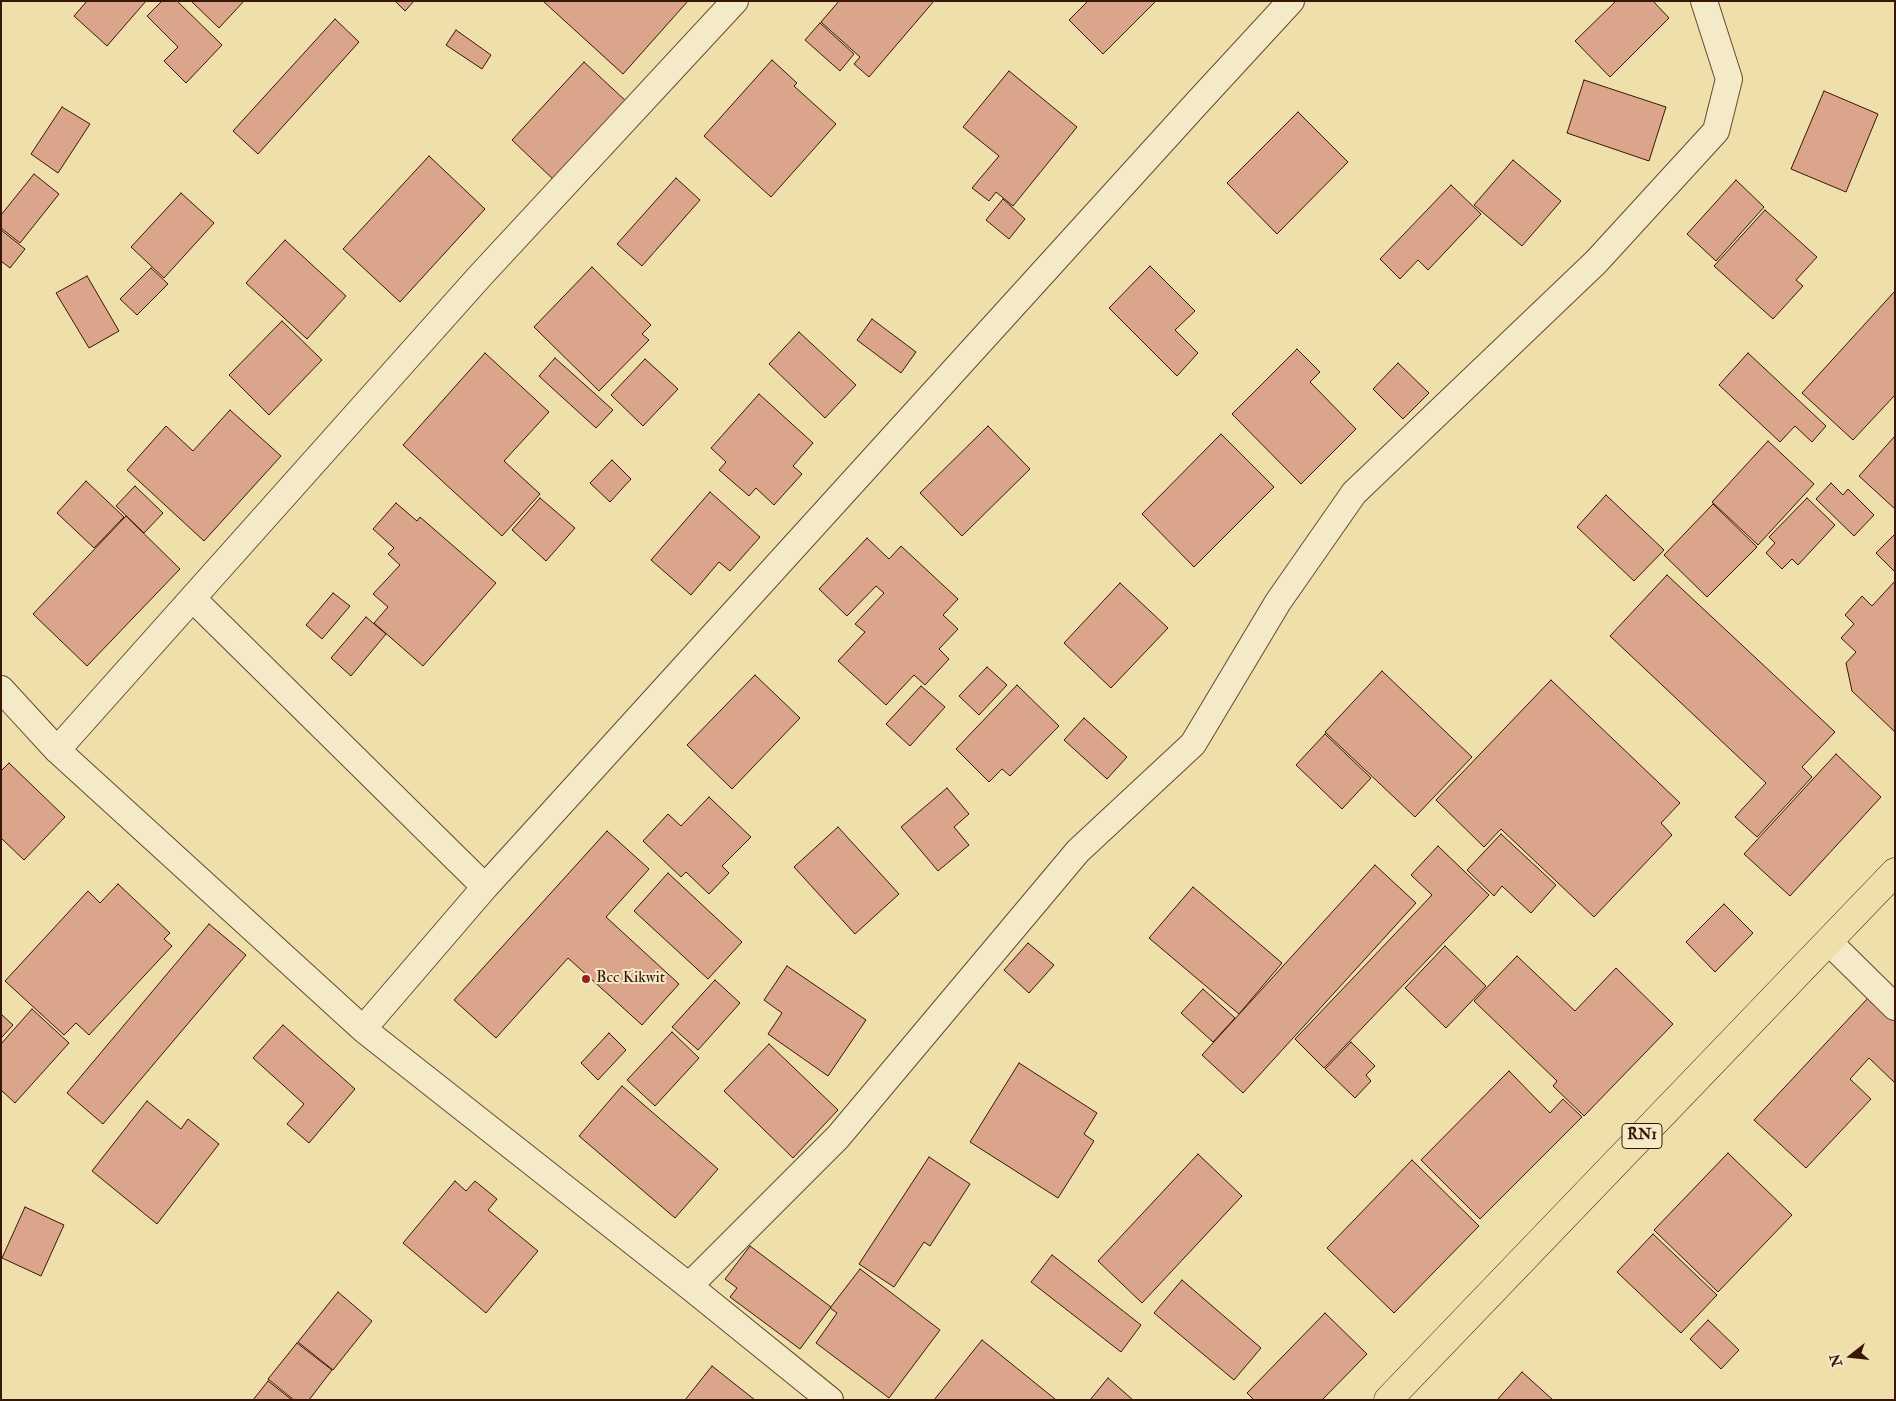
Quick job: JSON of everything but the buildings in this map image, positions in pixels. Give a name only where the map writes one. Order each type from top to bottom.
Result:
[{"type":"highway","name":"RN1","points":[[1388,1400],[1895,872]]},
{"type":"street","points":[[57,750],[480,276],[735,1]]},
{"type":"street","points":[[363,1028],[485,888],[1291,1]]},
{"type":"street","points":[[689,1286],[838,1137],[1078,851],[1193,744],[1278,602],[1354,493],[1596,262],[1716,132],[1729,79],[1704,1]]},
{"type":"street","points":[[192,599],[485,888]]},
{"type":"street","points":[[1,689],[57,750],[363,1028],[830,1400]]},
{"type":"street","points":[[1828,942],[1895,1008]]},
{"type":"place","name":"Bcc Kikwit","points":[[586,979]]}]
